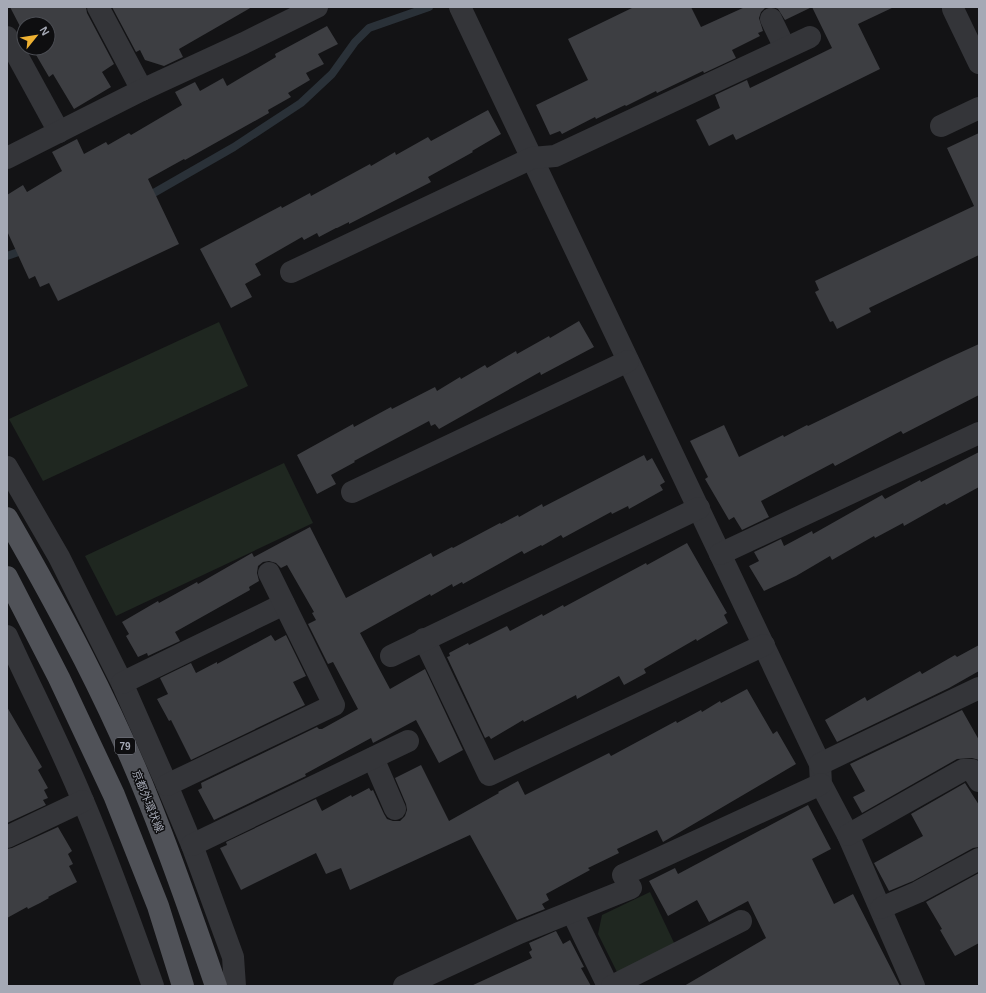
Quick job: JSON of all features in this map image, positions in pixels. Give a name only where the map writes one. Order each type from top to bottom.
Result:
[{"type":"main road","name":"京都外環状線","points":[[7,518],[38,571],[104,700],[150,803],[178,877],[216,986]]},
{"type":"main road","points":[[7,576],[114,795],[158,906],[183,986]]},
{"type":"street","points":[[98,7],[142,90]]},
{"type":"street","points":[[7,158],[142,90],[244,44],[317,7]]},
{"type":"street","points":[[460,7],[764,645],[914,986]]},
{"type":"street","points":[[953,7],[979,63]]},
{"type":"street","points":[[771,19],[785,48]]},
{"type":"street","points":[[7,37],[59,132]]},
{"type":"street","points":[[291,272],[532,158],[555,156],[810,37]]},
{"type":"street","points":[[941,126],[979,108]]},
{"type":"street","points":[[352,492],[628,361]]},
{"type":"street","points":[[720,554],[979,433]]},
{"type":"street","points":[[7,467],[59,557],[122,684],[167,785],[192,845],[233,956],[235,986]]},
{"type":"street","points":[[391,656],[698,508]]},
{"type":"street","points":[[167,785],[334,705],[269,573]]},
{"type":"street","points":[[122,684],[284,604]]},
{"type":"street","points":[[7,636],[47,719],[83,801],[124,903],[153,986]]},
{"type":"street","points":[[424,640],[489,775],[764,645]]},
{"type":"street","points":[[404,986],[519,933],[631,888],[623,875],[820,774],[979,688]]},
{"type":"street","points":[[192,845],[408,741]]},
{"type":"street","points":[[373,758],[395,809]]},
{"type":"street","points":[[848,835],[963,770],[972,770],[979,781]]},
{"type":"street","points":[[7,837],[83,801]]},
{"type":"street","points":[[880,908],[918,892],[979,859]]},
{"type":"street","points":[[572,912],[610,986],[741,921]]},
{"type":"shaded area","points":[[219,322],[248,386],[43,481],[9,419]]},
{"type":"shaded area","points":[[284,463],[313,523],[116,616],[85,556]]},
{"type":"shaded area","points":[[650,892],[676,947],[619,976],[598,934],[602,915]]},
{"type":"building","points":[[10,7],[86,7],[87,13],[114,64],[102,72],[111,87],[74,109],[53,74],[49,77],[37,56],[56,56],[56,16],[16,16],[16,19]]},
{"type":"building","points":[[112,7],[252,7],[179,49],[183,57],[164,66],[145,60],[140,50],[136,52]]},
{"type":"building","points":[[634,7],[691,7],[701,27],[745,7],[769,7],[765,8],[761,12],[759,18],[763,31],[758,33],[760,36],[732,50],[736,58],[704,73],[703,71],[657,93],[656,91],[596,119],[595,117],[562,134],[560,131],[550,135],[536,105],[588,80],[568,39]]},
{"type":"building","points":[[773,7],[812,7],[785,20],[778,9]]},
{"type":"building","points":[[812,7],[894,7],[858,24],[880,69],[736,140],[733,134],[709,146],[696,120],[720,108],[715,95],[747,80],[750,88],[832,48]]},
{"type":"building","points":[[327,26],[338,44],[318,54],[324,64],[306,73],[310,80],[288,93],[291,97],[268,110],[269,113],[148,179],[179,244],[58,301],[49,283],[40,287],[35,276],[29,279],[7,231],[7,195],[23,185],[27,192],[62,171],[52,152],[77,139],[84,154],[106,142],[108,145],[129,133],[131,135],[182,105],[175,92],[195,82],[200,91],[223,78],[227,86],[276,57],[275,54]]},
{"type":"building","points":[[488,110],[501,134],[472,151],[473,152],[428,177],[431,182],[349,224],[349,222],[319,237],[317,233],[304,240],[302,237],[255,264],[261,275],[245,284],[252,297],[231,308],[200,249],[281,206],[282,208],[310,193],[311,196],[370,164],[371,166],[395,152],[396,155],[428,137],[431,141]]},
{"type":"building","points":[[979,133],[979,255],[869,308],[871,312],[837,329],[833,321],[830,322],[815,292],[819,290],[815,281],[974,206],[947,148]]},
{"type":"building","points":[[579,321],[594,347],[541,375],[540,372],[439,429],[435,424],[431,426],[429,421],[331,475],[336,484],[317,494],[297,455],[353,424],[354,427],[391,407],[392,409],[435,387],[437,391],[460,377],[461,379],[485,365],[487,368],[516,351],[517,354],[549,336],[550,338]]},
{"type":"building","points":[[979,344],[979,395],[903,434],[901,431],[835,466],[833,463],[761,501],[769,517],[742,530],[734,517],[729,520],[705,479],[708,477],[690,441],[724,425],[739,457],[783,435],[784,437],[807,425],[808,426]]},
{"type":"building","points":[[979,452],[979,487],[946,505],[945,503],[904,526],[903,523],[875,538],[874,536],[832,560],[830,556],[796,576],[764,591],[749,566],[759,561],[754,552],[781,539],[784,546],[812,531],[813,534],[882,495],[885,499],[920,480],[921,482]]},
{"type":"building","points":[[644,455],[647,461],[652,458],[665,482],[660,485],[663,490],[629,509],[628,506],[612,514],[611,512],[563,538],[561,535],[524,554],[522,551],[463,584],[462,582],[453,587],[452,584],[431,596],[430,594],[360,633],[390,689],[425,669],[463,750],[439,763],[416,720],[373,743],[371,738],[305,774],[306,776],[214,820],[198,790],[202,788],[201,783],[317,727],[322,729],[358,709],[333,662],[328,664],[308,624],[316,620],[312,613],[314,612],[287,565],[281,568],[276,563],[269,561],[263,562],[258,566],[257,573],[259,581],[249,587],[250,590],[175,632],[180,641],[148,656],[147,653],[138,657],[126,636],[129,634],[122,622],[158,601],[159,603],[197,582],[198,584],[252,553],[254,557],[310,527],[346,598],[431,553],[433,557],[500,523],[501,524],[518,515],[519,517],[542,504],[543,507]]},
{"type":"building","points":[[687,543],[727,613],[724,615],[728,623],[697,641],[696,639],[644,669],[646,673],[624,685],[619,676],[577,699],[576,695],[524,722],[523,720],[491,739],[489,736],[485,738],[447,657],[450,656],[449,653],[507,626],[510,631],[542,614],[543,616],[563,605],[564,607]]},
{"type":"building","points":[[271,635],[275,641],[286,635],[306,676],[293,682],[305,705],[191,760],[171,720],[169,721],[157,699],[168,694],[160,678],[191,663],[196,673],[217,662],[217,664]]},
{"type":"building","points":[[979,645],[979,671],[949,688],[837,742],[825,720],[865,697],[867,701],[920,671],[922,674],[955,655],[957,657]]},
{"type":"building","points":[[747,689],[773,734],[777,731],[796,764],[663,842],[657,830],[617,849],[619,853],[588,868],[590,870],[546,894],[549,900],[542,904],[545,909],[517,920],[470,835],[350,890],[341,868],[326,874],[316,853],[241,890],[220,848],[227,845],[226,842],[316,799],[322,811],[351,795],[352,797],[369,788],[371,791],[373,790],[387,819],[400,821],[405,816],[407,810],[395,778],[421,765],[449,821],[518,781],[525,795],[609,753],[611,756],[676,721],[677,723],[701,710],[702,712],[720,701],[721,703]]},
{"type":"building","points":[[7,707],[42,767],[38,770],[48,788],[44,790],[48,798],[43,800],[46,805],[7,823]]},
{"type":"building","points":[[962,710],[979,740],[979,760],[972,758],[957,759],[862,813],[853,797],[865,791],[850,764]]},
{"type":"building","points":[[965,783],[979,805],[979,847],[973,848],[913,881],[889,891],[874,863],[923,836],[911,814]]},
{"type":"building","points":[[808,805],[831,849],[812,859],[834,904],[853,894],[900,986],[684,986],[766,938],[748,901],[709,922],[697,900],[668,916],[649,881],[675,868],[678,874]]},
{"type":"building","points":[[58,827],[72,851],[68,854],[73,864],[69,866],[77,882],[48,897],[49,898],[40,903],[28,909],[27,907],[7,918],[7,849]]},
{"type":"building","points":[[979,873],[979,943],[955,956],[940,930],[942,929],[926,902]]},
{"type":"building","points":[[556,931],[563,944],[570,940],[584,967],[581,968],[591,986],[471,986],[532,958],[529,952],[532,950],[529,943]]},
{"type":"waterway","points":[[145,198],[234,147],[301,103],[332,74],[355,42],[369,28],[429,7]]},
{"type":"waterway","points":[[7,256],[27,249]]}]
